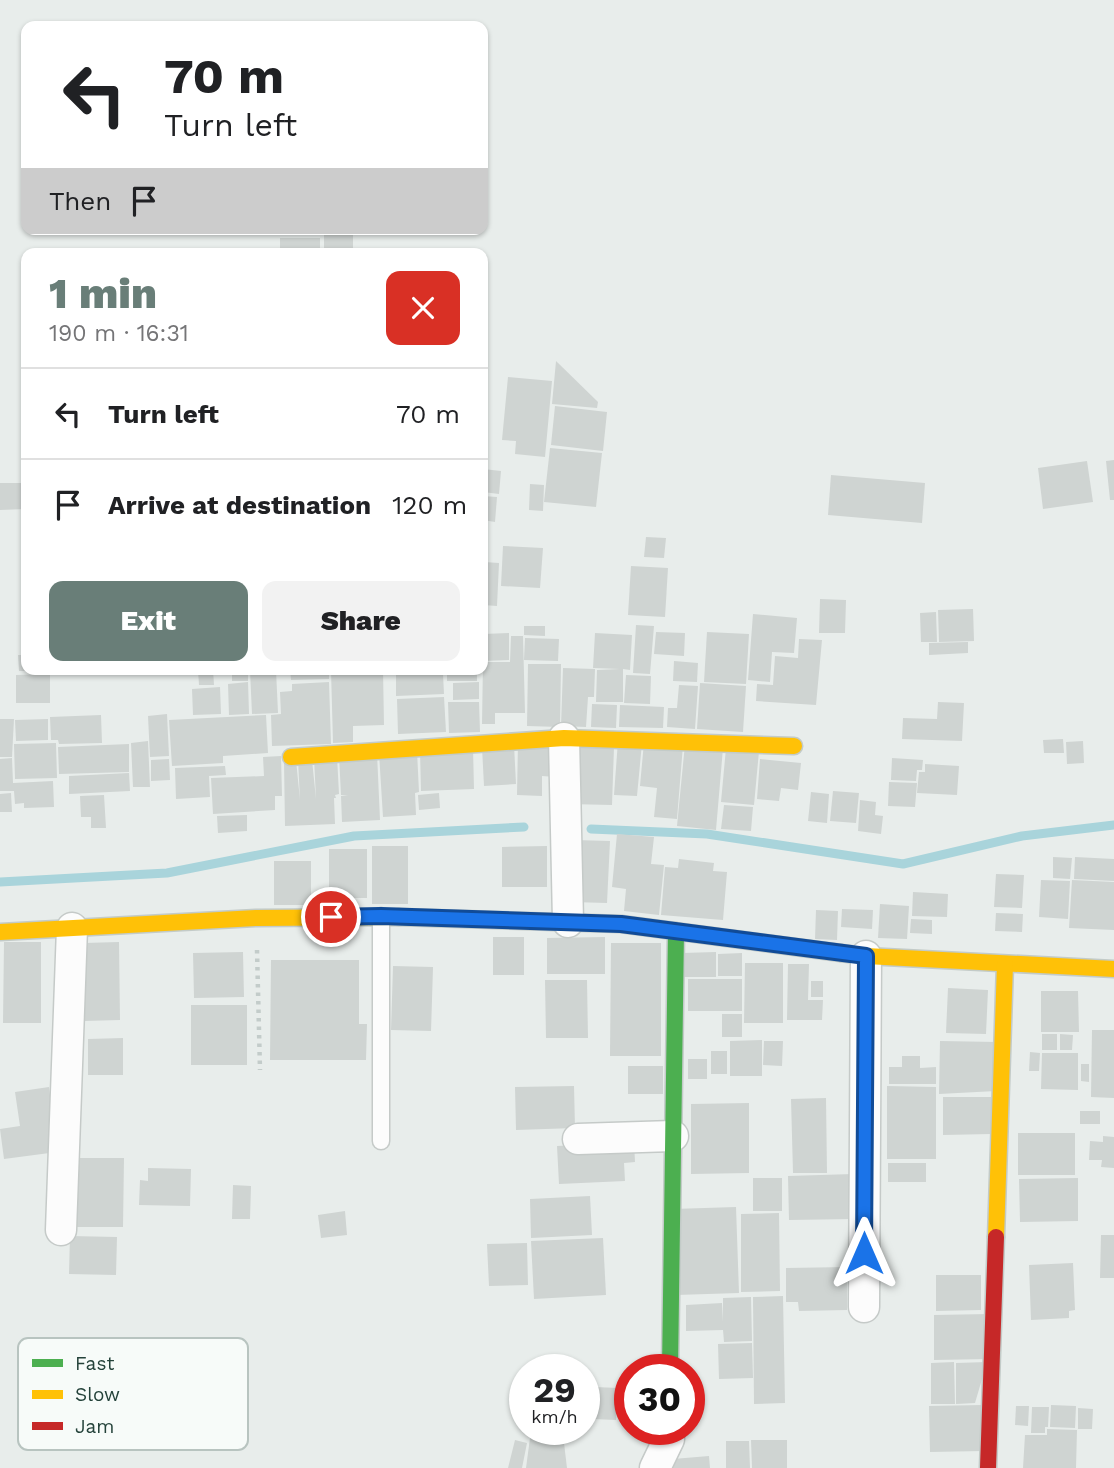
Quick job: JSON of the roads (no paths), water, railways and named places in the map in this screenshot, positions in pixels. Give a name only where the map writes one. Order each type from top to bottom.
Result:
[{"type":"street","points":[[564,738],[568,922]]},
{"type":"street","points":[[291,757],[564,738],[794,746]]},
{"type":"street","points":[[0,932],[256,918],[381,916],[568,922],[621,924],[866,956],[1114,969]]},
{"type":"street","points":[[61,1230],[72,928]]},
{"type":"street","points":[[670,1354],[676,931]]},
{"type":"street","points":[[864,1307],[866,956]]},
{"type":"street","points":[[988,1468],[1004,964]]},
{"type":"street","points":[[578,1139],[673,1136]]},
{"type":"street","points":[[655,1468],[666,1445]]},
{"type":"lane","points":[[381,916],[381,1141]]},
{"type":"waterway","points":[[591,829],[707,834],[903,864],[1022,836],[1114,825]]},
{"type":"waterway","points":[[0,882],[167,873],[354,836],[524,827]]}]
